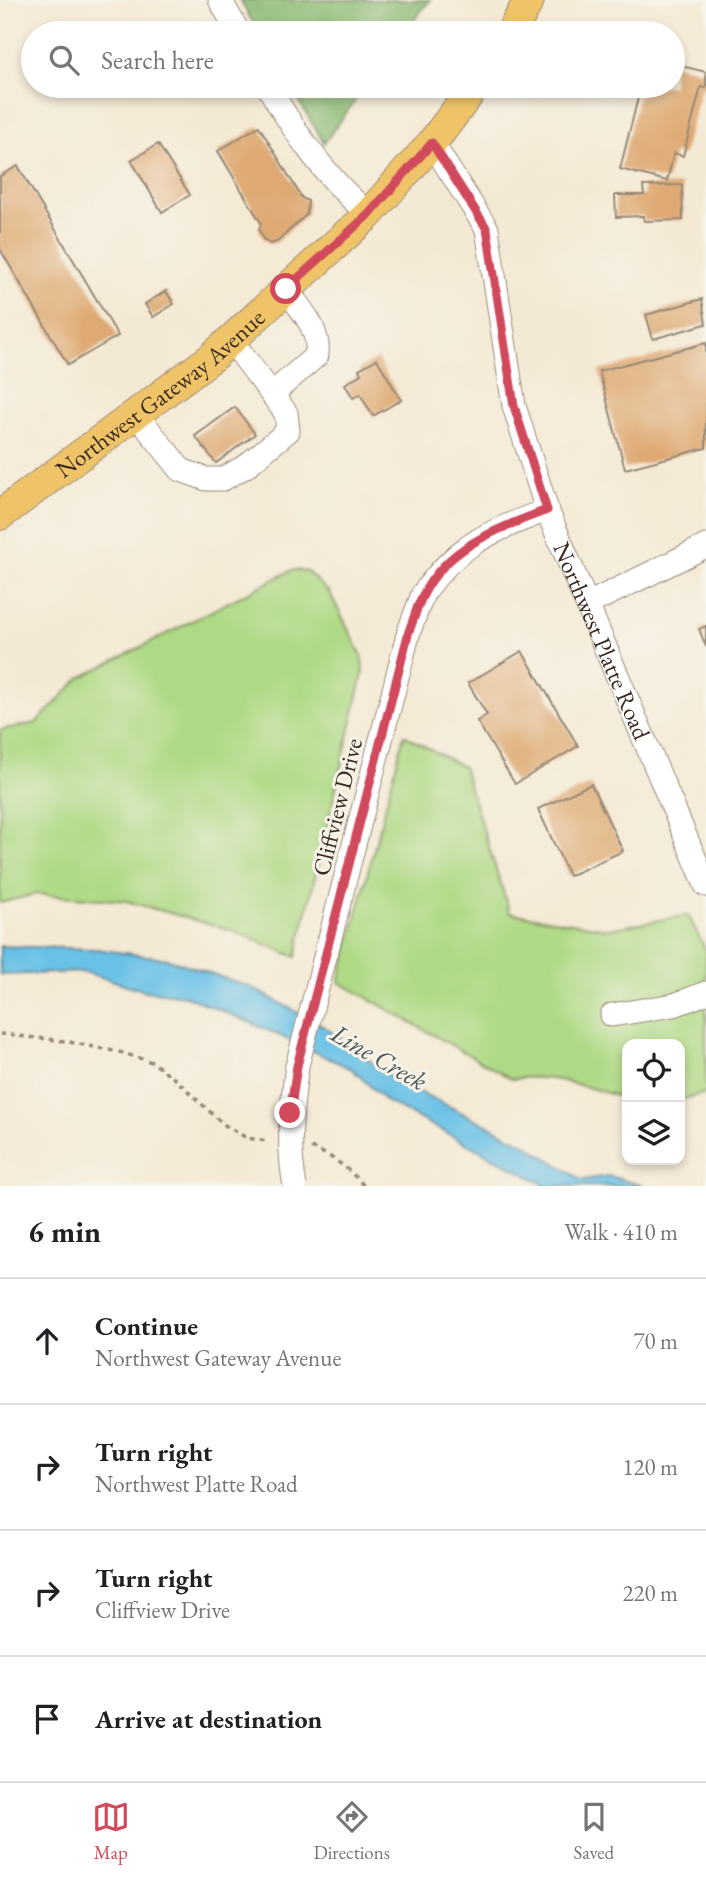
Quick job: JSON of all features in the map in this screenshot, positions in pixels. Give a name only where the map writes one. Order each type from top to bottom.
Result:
[{"type":"main road","points":[[518,21],[529,0]]},
{"type":"main road","points":[[432,143],[466,98]]},
{"type":"main road","name":"Northwest Gateway Avenue","points":[[0,514],[211,358],[369,214],[432,143]]},
{"type":"street","points":[[220,0],[232,21]]},
{"type":"street","points":[[275,98],[320,164],[345,195],[369,214]]},
{"type":"street","name":"Northwest Platte Road","points":[[432,143],[487,229],[514,406],[547,510],[706,885]]},
{"type":"street","points":[[272,394],[317,355],[319,340],[286,289]]},
{"type":"street","points":[[136,414],[181,470],[206,478],[223,479],[246,466],[288,431],[286,413],[231,340]]},
{"type":"street","name":"Cliffview Drive","points":[[295,1186],[289,1147],[290,1113],[297,1066],[409,631],[423,594],[457,554],[489,533],[547,510]]},
{"type":"street","points":[[588,604],[706,546]]},
{"type":"street","points":[[612,1015],[674,1005],[706,993]]},
{"type":"path","points":[[0,1034],[65,1041],[152,1062],[175,1079],[223,1124],[247,1138],[272,1142]]},
{"type":"path","points":[[311,1148],[328,1154],[364,1186]]},
{"type":"green space","points":[[240,0],[430,0],[413,21],[252,21]]},
{"type":"green space","points":[[297,98],[357,98],[324,143]]},
{"type":"green space","points":[[292,570],[306,571],[330,593],[362,656],[363,674],[296,957],[231,930],[126,901],[36,894],[0,903],[0,730],[36,723],[80,678]]},
{"type":"green space","points":[[404,735],[463,767],[510,913],[608,929],[688,915],[706,951],[706,1093],[685,1099],[685,1039],[622,1039],[622,1097],[556,1080],[526,1077],[512,1079],[339,982]]},
{"type":"water","points":[[0,946],[96,949],[169,959],[250,987],[325,1027],[397,1081],[522,1142],[582,1180],[609,1176],[644,1186],[543,1186],[542,1183],[387,1102],[352,1069],[263,1028],[186,996],[146,991],[85,972],[0,975]]},
{"type":"building","points":[[685,67],[706,72],[706,88],[701,87],[683,156],[674,153],[667,181],[620,169],[638,98],[685,98]]},
{"type":"building","points":[[259,126],[302,198],[308,201],[307,214],[277,242],[270,244],[264,240],[259,230],[261,223],[218,151]]},
{"type":"building","points":[[158,144],[190,195],[162,212],[131,160]]},
{"type":"building","points":[[18,166],[118,336],[68,365],[0,249],[0,176]]},
{"type":"building","points":[[682,185],[683,220],[644,221],[643,216],[616,217],[615,195],[644,195],[643,186]]},
{"type":"building","points":[[166,291],[174,304],[153,317],[145,304]]},
{"type":"building","points":[[702,299],[706,324],[653,339],[646,315]]},
{"type":"building","points":[[706,343],[706,448],[625,469],[599,371]]},
{"type":"building","points":[[377,359],[401,400],[373,416],[360,394],[353,398],[345,384],[361,374],[359,369]]},
{"type":"building","points":[[235,407],[255,434],[216,463],[195,436]]},
{"type":"building","points":[[706,626],[706,647],[699,629]]},
{"type":"building","points":[[522,651],[578,746],[515,784],[477,721],[487,715],[468,683]]},
{"type":"building","points":[[591,784],[623,851],[569,876],[538,809]]},
{"type":"route","points":[[286,289],[369,214],[432,143],[487,229],[514,406],[547,510],[489,533],[457,554],[423,594],[409,631],[297,1066],[290,1113]]},
{"type":"water label","name":"Line Creek","points":[[379,1057]]}]
